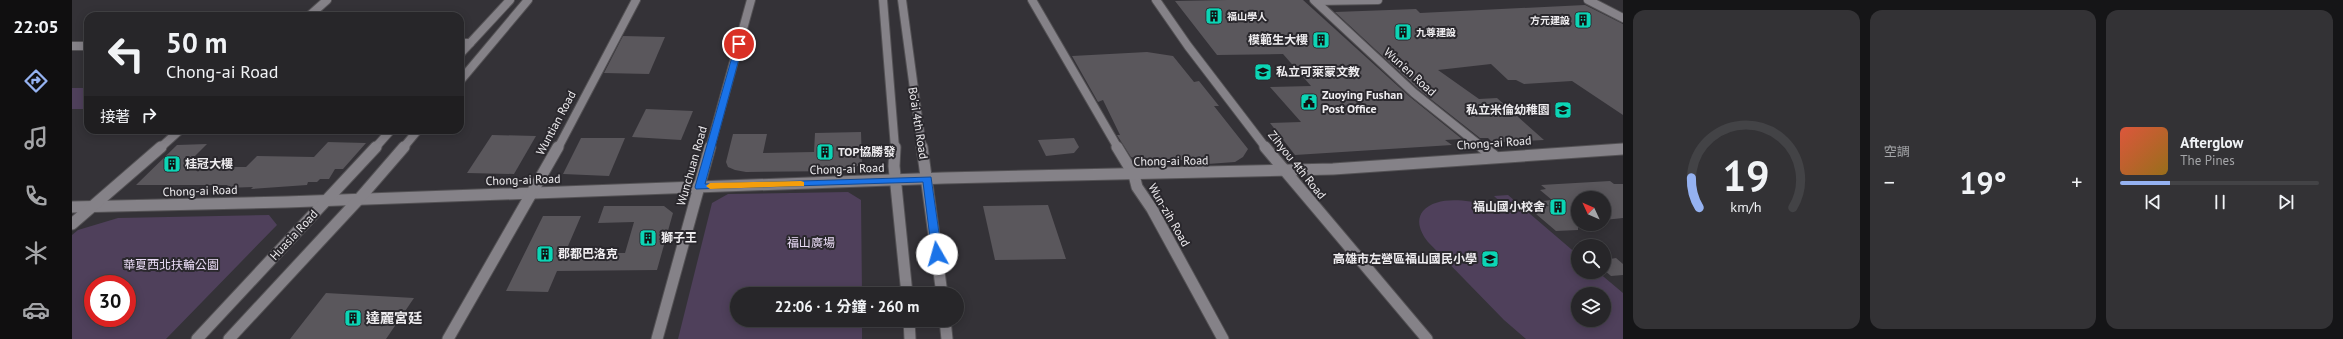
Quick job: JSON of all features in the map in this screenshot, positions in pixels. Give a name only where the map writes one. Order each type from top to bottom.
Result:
[{"type":"street","points":[[314,12],[327,0]]},
{"type":"street","points":[[464,50],[510,0]]},
{"type":"street","points":[[464,76],[528,0]]},
{"type":"street","name":"Wuntian Road","points":[[448,339],[534,192],[636,0]]},
{"type":"street","name":"Wunchuan Road","points":[[657,339],[751,0]]},
{"type":"street","name":"Bo'ai 4th Road","points":[[883,0],[896,180],[906,287]]},
{"type":"street","name":"Bo'ai 4th Road","points":[[902,0],[908,58],[927,179],[941,287]]},
{"type":"street","name":"Wun-zih Road","points":[[1032,0],[1134,175],[1137,186],[1152,209],[1223,339]]},
{"type":"street","name":"Zihyou 4th Road","points":[[1156,0],[1284,171],[1427,339]]},
{"type":"street","points":[[1315,0],[1378,0]]},
{"type":"street","name":"Wun'en Road","points":[[1315,0],[1414,93],[1494,156]]},
{"type":"street","points":[[1588,0],[1623,18]]},
{"type":"street","points":[[464,43],[470,43]]},
{"type":"street","points":[[72,46],[84,46]]},
{"type":"street","points":[[72,224],[175,134]]},
{"type":"street","name":"Huasia Road","points":[[197,339],[387,134]]},
{"type":"street","name":"Huasia Road","points":[[228,339],[359,199],[415,134]]},
{"type":"street","name":"Chong-ai Road","points":[[72,207],[359,199],[927,179],[1284,171],[1623,148]]},
{"type":"street","points":[[909,327],[910,339]]},
{"type":"street","points":[[946,327],[947,339]]},
{"type":"green space","points":[[72,88],[84,88],[84,109],[72,109]]},
{"type":"green space","name":"福山廣場","points":[[848,192],[861,200],[862,287],[730,287],[730,327],[862,327],[862,339],[678,339],[712,203],[728,194]]},
{"type":"green space","points":[[1508,195],[1571,249],[1571,279],[1606,279],[1623,293],[1623,339],[1526,339],[1504,320],[1428,242],[1423,235],[1419,223],[1419,219],[1423,211],[1431,205],[1442,201],[1454,200],[1480,203],[1512,213],[1494,196]]},
{"type":"green space","name":"華夏西北扶輪公園","points":[[269,215],[277,225],[166,339],[72,339],[72,235],[78,230],[118,218]]},
{"type":"building","points":[[1303,0],[1410,97],[1462,139],[1445,140],[1452,145],[1295,155],[1270,123],[1301,122],[1270,87],[1311,86],[1283,54],[1217,55],[1175,1]]},
{"type":"building","points":[[1585,5],[1623,24],[1623,115],[1572,81],[1524,84],[1516,80],[1508,80],[1491,64],[1438,70],[1479,99],[1497,98],[1544,140],[1501,142],[1491,141],[1488,138],[1480,138],[1418,89],[1335,12],[1416,9],[1420,13]]},
{"type":"building","points":[[623,36],[665,37],[649,74],[604,73]]},
{"type":"building","points":[[1147,52],[1173,56],[1194,82],[1199,81],[1219,106],[1214,106],[1248,149],[1243,157],[1235,162],[1194,165],[1190,160],[1143,160],[1131,157],[1117,135],[1120,135],[1103,100],[1098,102],[1072,56]]},
{"type":"building","points":[[646,109],[693,111],[681,140],[632,137]]},
{"type":"building","name":"TOP協勝發","points":[[861,132],[862,164],[847,171],[746,172],[728,167],[726,162],[733,134],[767,134],[763,153],[814,152],[815,133]]},
{"type":"building","points":[[492,135],[536,136],[514,174],[467,173]]},
{"type":"building","points":[[581,138],[625,138],[609,176],[563,174]]},
{"type":"building","points":[[1074,138],[1079,147],[1074,153],[1046,156],[1038,140]]},
{"type":"building","points":[[328,142],[366,143],[343,169],[335,169],[329,179],[320,179],[317,182],[308,182],[307,185],[251,189],[253,187],[225,188],[228,185],[136,185],[177,145],[207,144],[191,160],[213,161],[207,167],[246,167],[257,156],[314,157]]},
{"type":"building","name":"福山國小校舍","points":[[1610,181],[1614,184],[1623,184],[1623,218],[1611,219],[1611,191],[1571,191],[1571,230],[1556,231],[1529,208],[1549,206],[1543,201],[1552,200],[1540,190],[1546,189],[1541,185]]},
{"type":"building","points":[[1048,205],[1066,259],[995,260],[983,206]]},
{"type":"building","points":[[604,206],[664,206],[673,213],[657,270],[557,271],[548,292],[506,291],[543,216],[581,216],[565,253],[625,253],[634,222],[598,223]]},
{"type":"building","points":[[1616,258],[1623,264],[1623,275],[1611,276],[1611,259]]},
{"type":"building","name":"達麗宮廷","points":[[326,293],[414,298],[386,339],[290,339]]},
{"type":"slow traffic","points":[[710,186],[801,184]]},
{"type":"place","name":"福山學人","points":[[1214,16]]},
{"type":"place","name":"方元建設","points":[[1583,20]]},
{"type":"place","name":"九尊建設","points":[[1403,32]]},
{"type":"place","name":"模範生大樓","points":[[1321,40]]},
{"type":"place","name":"私立可萊蒙文教","points":[[1263,72]]},
{"type":"place","name":"Zuoying Fushan Post Office","points":[[1309,102]]},
{"type":"place","name":"私立米倫幼稚園","points":[[1563,110]]},
{"type":"place","name":"TOP協勝發","points":[[825,152]]},
{"type":"place","name":"桂冠大樓","points":[[172,164]]},
{"type":"place","name":"福山國小校舍","points":[[1558,207]]},
{"type":"place","name":"獅子王","points":[[648,238]]},
{"type":"place","name":"郡都巴洛克","points":[[545,254]]},
{"type":"place","name":"高雄市左營區福山國民小學","points":[[1490,259]]},
{"type":"place","name":"達麗宮廷","points":[[353,318]]},
{"type":"route","points":[[739,44],[700,187],[927,179],[937,254]]}]
